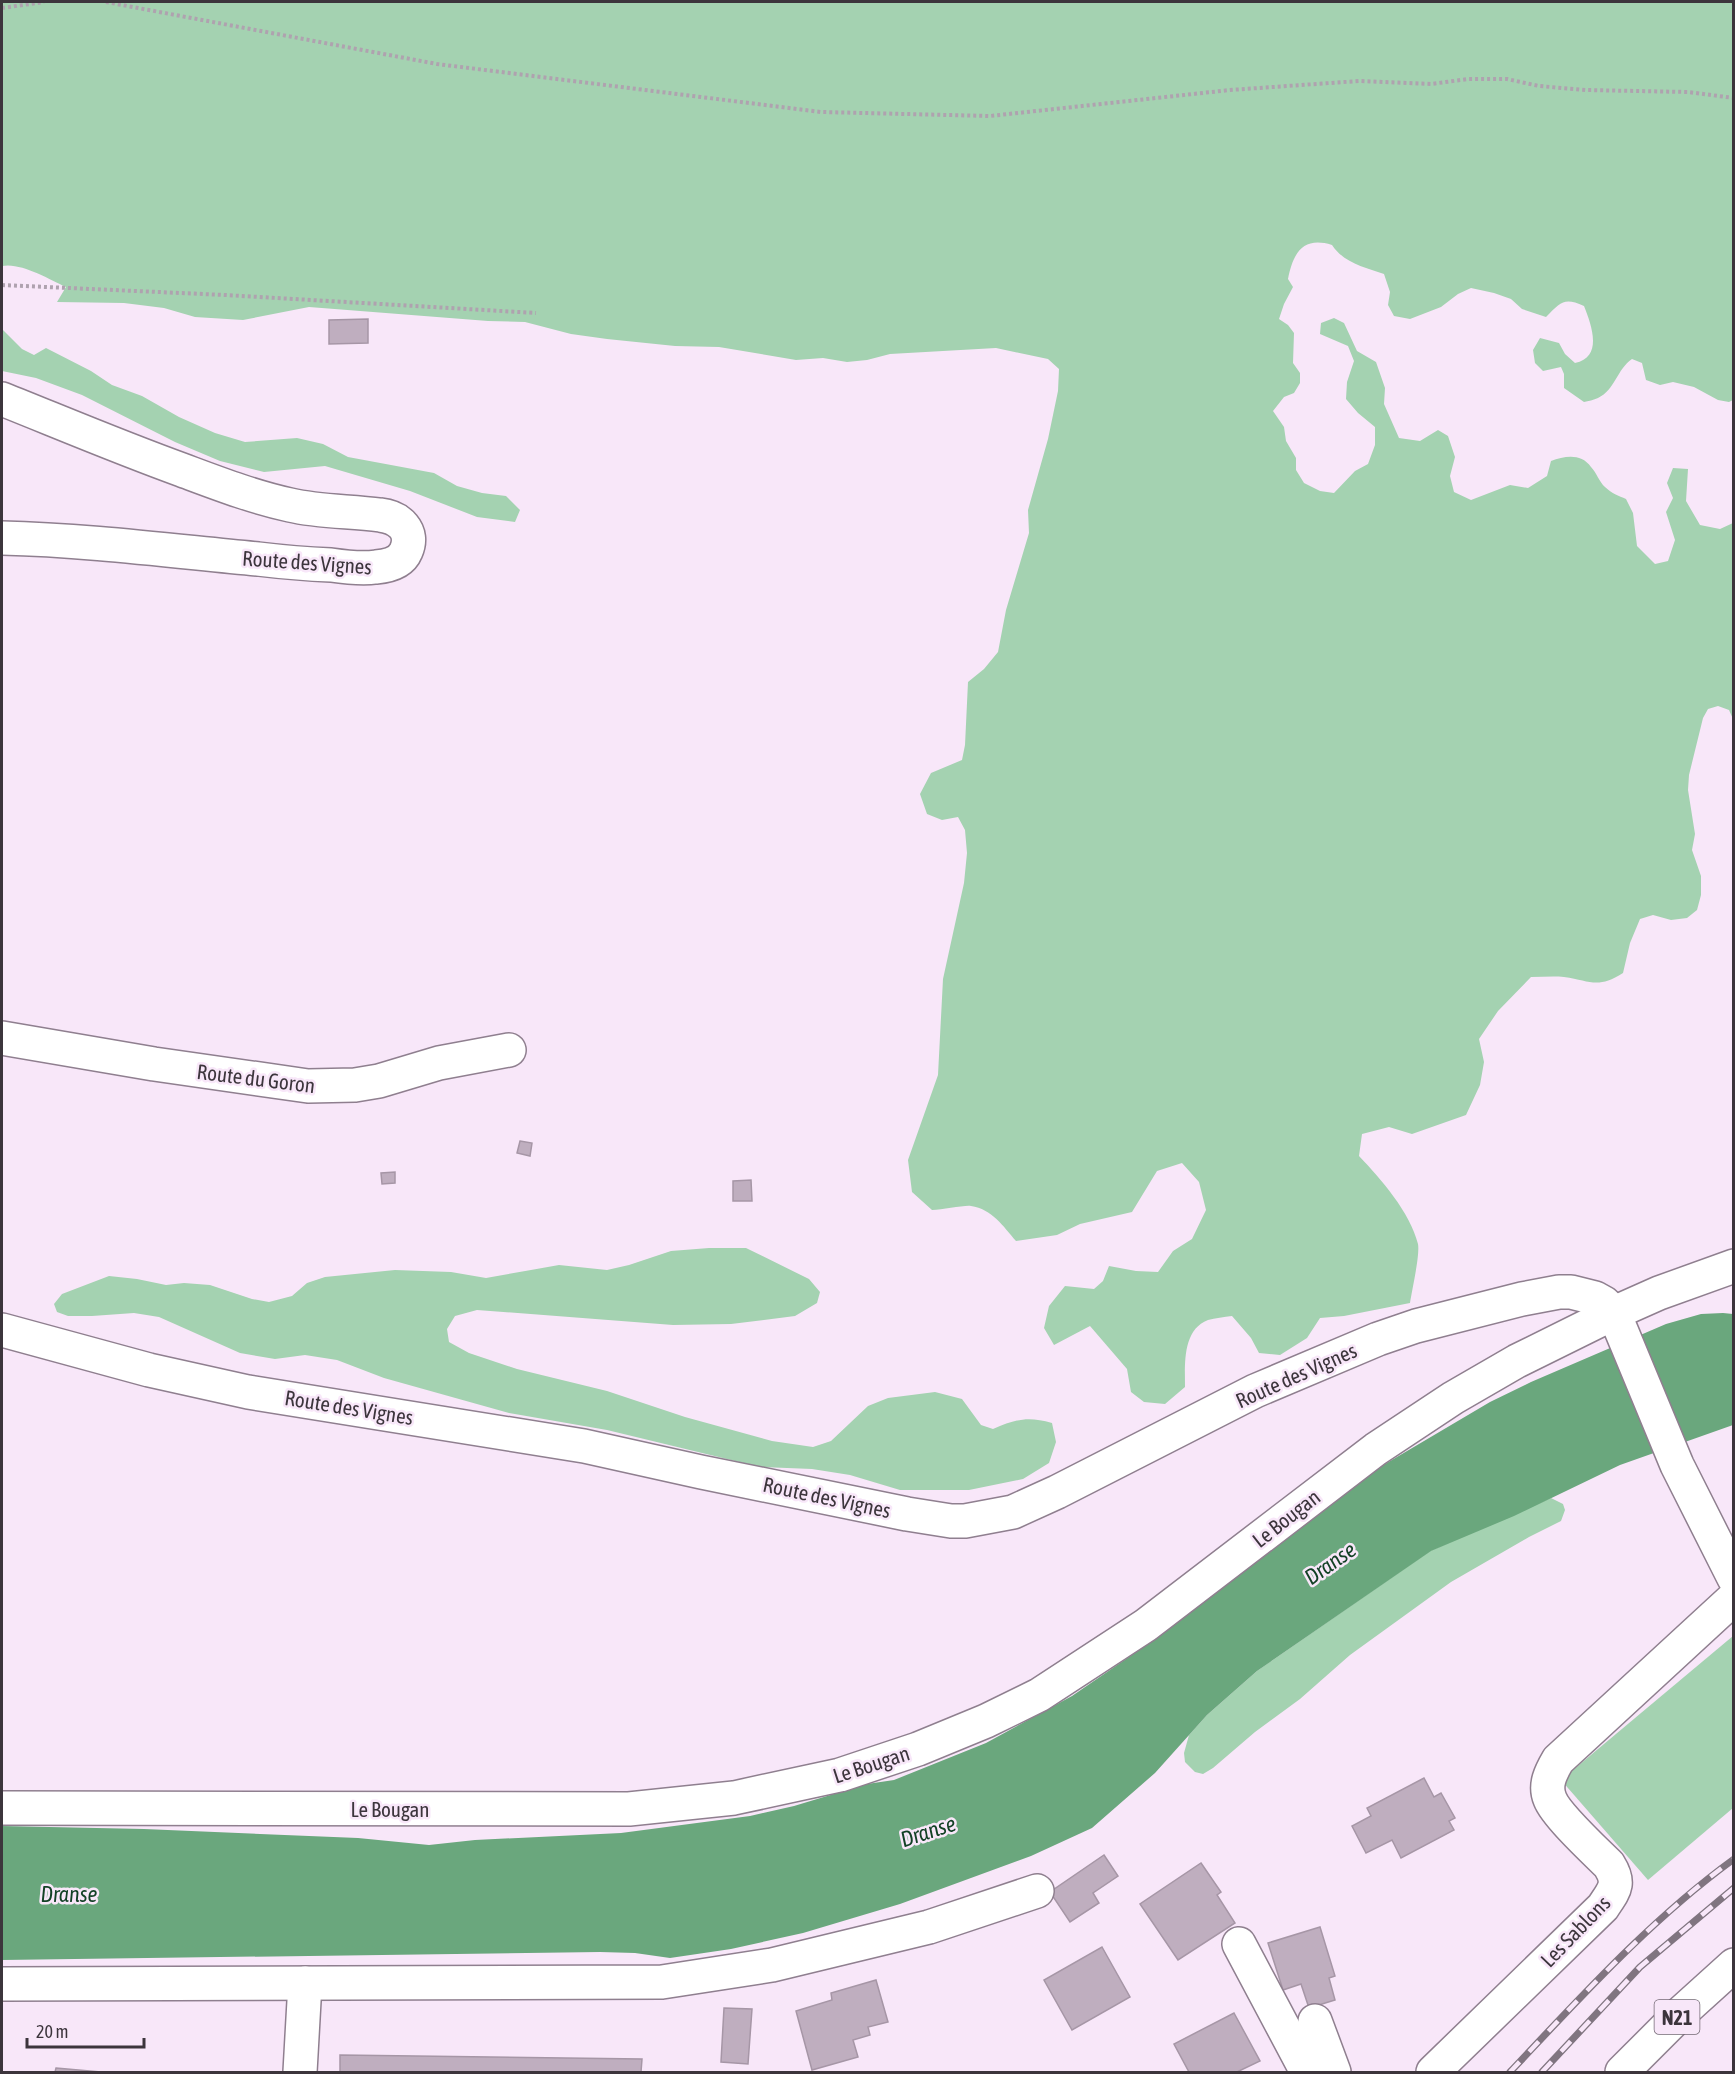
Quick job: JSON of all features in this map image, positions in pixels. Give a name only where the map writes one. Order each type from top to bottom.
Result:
[{"type":"street","name":"Route des Vignes","points":[[2,399],[151,459],[265,498],[314,510],[376,514],[393,518],[405,528],[409,542],[404,556],[399,560],[393,564],[374,568],[283,562],[94,543],[2,538]]},
{"type":"street","name":"Route du Goron","points":[[2,1038],[308,1086],[355,1085],[379,1081],[439,1063],[509,1050]]},
{"type":"street","name":"Le Bougan","points":[[2,1808],[629,1809],[734,1798],[840,1775],[986,1721],[1039,1695],[1146,1626],[1343,1474],[1424,1416],[1517,1361],[1619,1324],[1659,1293],[1734,1266]]},
{"type":"street","name":"Route des Vignes","points":[[2,1330],[149,1370],[248,1392],[584,1446],[907,1514],[965,1521],[1013,1512],[1255,1391],[1378,1339],[1416,1326],[1559,1292],[1571,1292],[1595,1298],[1604,1303],[1619,1324]]},
{"type":"street","points":[[1619,1324],[1677,1464],[1734,1578]]},
{"type":"street","name":"Les Sablons","points":[[1433,2073],[1603,1907],[1616,1887],[1615,1875],[1609,1865],[1557,1811],[1547,1788],[1549,1774],[1558,1760],[1734,1598]]},
{"type":"street","points":[[2,1984],[662,1982],[771,1965],[929,1928],[1037,1891]]},
{"type":"street","points":[[1239,1944],[1307,2073]]},
{"type":"street","name":"N21","points":[[1622,2073],[1682,2012],[1734,1965]]},
{"type":"street","points":[[300,2073],[305,1983]]},
{"type":"street","points":[[1315,2021],[1334,2073]]},
{"type":"path","points":[[2,8],[44,2]]},
{"type":"path","points":[[106,2],[436,64],[821,112],[990,117],[1230,90],[1359,81],[1431,84],[1468,79],[1507,79],[1539,86],[1586,90],[1688,92],[1734,98]]},
{"type":"path","points":[[2,285],[225,294],[536,313]]},
{"type":"shaded area","points":[[2,2],[1733,2],[1733,400],[1729,402],[1718,400],[1694,387],[1673,382],[1660,385],[1646,380],[1642,363],[1632,359],[1604,394],[1584,402],[1564,388],[1564,374],[1561,367],[1543,371],[1535,363],[1533,350],[1540,338],[1559,343],[1565,354],[1575,363],[1584,360],[1592,348],[1593,340],[1584,306],[1563,302],[1546,317],[1522,309],[1511,299],[1471,288],[1458,294],[1441,307],[1410,319],[1394,316],[1388,305],[1390,292],[1384,274],[1348,260],[1332,245],[1314,243],[1307,245],[1296,254],[1288,279],[1293,287],[1279,319],[1294,333],[1293,363],[1300,373],[1300,383],[1294,393],[1284,397],[1273,411],[1284,427],[1286,441],[1296,458],[1296,470],[1304,483],[1320,491],[1334,493],[1355,471],[1368,464],[1375,445],[1375,427],[1346,399],[1347,382],[1354,361],[1348,346],[1320,334],[1321,323],[1334,318],[1344,323],[1357,351],[1376,362],[1385,388],[1384,404],[1399,438],[1420,441],[1438,430],[1448,436],[1455,457],[1450,476],[1454,492],[1471,500],[1510,485],[1528,488],[1547,476],[1551,461],[1567,457],[1582,459],[1593,469],[1607,489],[1626,499],[1633,513],[1637,546],[1655,564],[1668,561],[1675,540],[1666,512],[1673,498],[1667,483],[1673,468],[1688,469],[1686,501],[1700,525],[1720,529],[1733,523],[1733,719],[1729,710],[1718,706],[1708,709],[1703,718],[1689,775],[1688,790],[1695,834],[1692,850],[1701,876],[1701,895],[1697,910],[1687,918],[1671,920],[1653,915],[1640,919],[1630,943],[1623,973],[1607,981],[1531,977],[1498,1011],[1479,1039],[1484,1062],[1480,1085],[1466,1115],[1412,1134],[1389,1127],[1362,1134],[1359,1156],[1402,1208],[1418,1244],[1410,1303],[1344,1316],[1320,1318],[1307,1338],[1280,1355],[1259,1353],[1251,1338],[1232,1316],[1208,1320],[1193,1332],[1189,1340],[1185,1359],[1185,1387],[1165,1404],[1144,1402],[1131,1392],[1127,1369],[1090,1326],[1054,1345],[1044,1328],[1049,1306],[1065,1286],[1094,1289],[1103,1281],[1109,1266],[1158,1272],[1173,1251],[1192,1239],[1206,1210],[1199,1182],[1182,1163],[1157,1171],[1132,1212],[1080,1224],[1057,1235],[1016,1241],[991,1214],[978,1208],[968,1206],[932,1210],[912,1192],[908,1160],[938,1075],[943,979],[964,883],[967,853],[965,830],[958,817],[942,820],[927,814],[920,794],[931,773],[962,760],[965,745],[968,682],[984,669],[998,652],[1006,610],[1029,533],[1028,510],[1048,439],[1058,391],[1059,369],[1048,359],[996,348],[890,354],[847,362],[823,358],[796,360],[719,347],[675,346],[571,334],[525,322],[309,307],[243,320],[195,317],[164,308],[124,303],[57,302],[66,287],[17,266],[2,266]]},
{"type":"shaded area","points":[[2,329],[22,349],[34,355],[46,348],[91,371],[112,385],[142,396],[179,417],[215,433],[245,442],[297,438],[323,444],[348,457],[434,473],[457,486],[482,493],[506,496],[520,510],[515,522],[477,517],[410,491],[325,466],[264,472],[220,461],[175,442],[82,395],[36,378],[2,371]]},
{"type":"shaded area","points":[[746,1248],[809,1279],[820,1292],[817,1303],[795,1316],[731,1324],[673,1325],[477,1310],[455,1316],[447,1329],[449,1342],[469,1353],[517,1369],[607,1391],[685,1417],[772,1441],[813,1447],[831,1441],[868,1406],[888,1398],[935,1392],[962,1399],[981,1425],[993,1429],[1022,1420],[1052,1423],[1056,1442],[1049,1463],[1023,1479],[969,1490],[900,1490],[850,1475],[812,1469],[760,1467],[607,1430],[509,1413],[384,1378],[337,1360],[305,1355],[275,1359],[240,1353],[159,1317],[134,1313],[68,1316],[57,1312],[54,1304],[62,1294],[109,1276],[166,1285],[184,1283],[210,1285],[252,1299],[269,1302],[292,1296],[307,1283],[325,1277],[395,1270],[451,1272],[486,1278],[559,1265],[607,1270],[671,1251]]},
{"type":"shaded area","points":[[1551,1498],[1563,1504],[1565,1510],[1561,1521],[1451,1582],[1350,1655],[1300,1699],[1255,1732],[1213,1768],[1203,1774],[1195,1772],[1185,1762],[1184,1753],[1189,1735],[1207,1715],[1257,1671],[1430,1551]]},
{"type":"shaded area","points":[[1733,1636],[1733,1808],[1648,1880],[1561,1780]]},
{"type":"water","name":"Dranse","points":[[1701,1314],[1733,1314],[1733,1425],[1620,1465],[1514,1516],[1431,1551],[1257,1671],[1207,1715],[1155,1773],[1092,1828],[1031,1856],[900,1904],[803,1933],[731,1949],[670,1958],[635,1953],[600,1952],[2,1960],[2,1826],[358,1838],[429,1845],[475,1840],[621,1833],[750,1816],[794,1806],[867,1784],[894,1780],[986,1743],[1072,1696],[1145,1646],[1380,1467],[1490,1402],[1666,1324]]},
{"type":"building","points":[[368,319],[368,343],[329,344],[329,320]]},
{"type":"building","points":[[520,1141],[532,1143],[530,1156],[517,1153]]},
{"type":"building","points":[[395,1172],[395,1183],[382,1184],[381,1173]]},
{"type":"building","points":[[751,1180],[752,1201],[733,1201],[733,1181]]},
{"type":"building","points":[[1424,1778],[1434,1797],[1441,1793],[1455,1818],[1449,1821],[1454,1830],[1401,1858],[1392,1840],[1366,1853],[1352,1826],[1371,1816],[1367,1808]]},
{"type":"building","points":[[1104,1855],[1118,1876],[1093,1893],[1099,1903],[1070,1922],[1050,1892]]},
{"type":"building","points":[[1201,1863],[1221,1892],[1217,1895],[1235,1923],[1178,1960],[1140,1904]]},
{"type":"building","points":[[1320,1927],[1335,1976],[1329,1978],[1335,2000],[1309,2008],[1301,1984],[1283,1990],[1268,1943]]},
{"type":"building","points":[[1102,1947],[1130,1997],[1072,2030],[1044,1980]]},
{"type":"building","points":[[876,1980],[888,2022],[868,2027],[870,2035],[853,2040],[858,2057],[812,2070],[796,2011],[832,2000],[831,1993]]},
{"type":"building","points":[[724,2008],[752,2009],[748,2064],[721,2062]]},
{"type":"building","points":[[1234,2013],[1260,2061],[1237,2072],[1189,2072],[1174,2044]]},
{"type":"building","points":[[340,2055],[642,2059],[641,2072],[340,2072]]},
{"type":"building","points":[[56,2068],[101,2072],[55,2072]]},
{"type":"railway","points":[[1510,2072],[1589,1988],[1645,1934],[1673,1908],[1734,1859]]},
{"type":"railway","points":[[1542,2072],[1640,1967],[1734,1888]]}]
